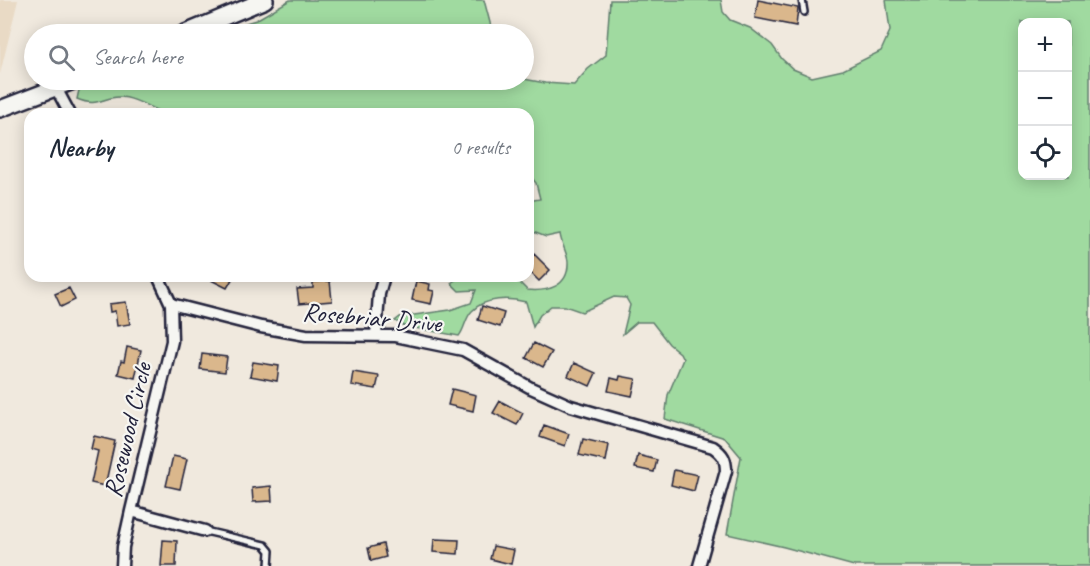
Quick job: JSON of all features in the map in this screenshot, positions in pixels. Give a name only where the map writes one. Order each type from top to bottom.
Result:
[{"type":"street","points":[[207,24],[265,0]]},
{"type":"street","points":[[0,109],[51,90]]},
{"type":"street","points":[[57,90],[66,108]]},
{"type":"street","points":[[161,282],[171,304]]},
{"type":"street","points":[[376,335],[379,294],[382,282]]},
{"type":"street","name":"Rosebriar Drive","points":[[171,304],[261,327],[306,335],[376,335],[412,339],[463,350],[531,388],[571,406],[704,444],[721,452],[726,471],[699,566]]},
{"type":"street","name":"Rosewood Circle","points":[[122,566],[123,547],[131,511],[172,341],[171,304]]},
{"type":"street","points":[[131,511],[205,531]]},
{"type":"lane","points":[[802,0],[804,12]]},
{"type":"lane","points":[[205,531],[265,545],[270,551],[268,566]]},
{"type":"shaded area","points":[[0,0],[18,0],[0,74]]},
{"type":"green space","points":[[290,0],[484,0],[490,24],[242,24],[256,20]]},
{"type":"green space","points":[[610,0],[721,0],[723,12],[730,20],[750,28],[772,45],[793,69],[812,77],[843,70],[881,51],[890,31],[886,0],[1090,0],[1090,566],[854,566],[727,534],[741,457],[725,438],[665,419],[668,395],[683,359],[652,322],[637,322],[623,334],[630,305],[626,298],[614,297],[582,312],[565,306],[551,306],[540,315],[533,327],[526,302],[505,299],[491,301],[477,306],[472,311],[459,336],[404,326],[395,321],[400,317],[450,310],[471,303],[476,290],[459,291],[452,282],[519,282],[527,290],[542,290],[555,286],[565,277],[568,259],[560,234],[546,237],[534,232],[534,200],[540,199],[534,180],[534,108],[153,108],[119,97],[90,102],[77,99],[79,90],[534,90],[534,81],[574,85],[588,69],[606,55]]},
{"type":"building","points":[[758,0],[798,8],[796,26],[755,18]]},
{"type":"building","points":[[534,254],[550,270],[539,281],[534,276]]},
{"type":"building","points":[[215,282],[230,282],[227,288]]},
{"type":"building","points":[[313,282],[330,282],[332,301],[299,304],[297,289],[313,288]]},
{"type":"building","points":[[416,282],[430,284],[429,290],[434,291],[431,304],[412,300]]},
{"type":"building","points":[[69,288],[75,300],[61,307],[55,294]]},
{"type":"building","points":[[126,302],[130,324],[117,326],[115,311],[110,312],[109,304]]},
{"type":"building","points":[[482,306],[504,313],[500,327],[478,320]]},
{"type":"building","points":[[534,343],[552,352],[543,367],[526,358]]},
{"type":"building","points":[[127,347],[141,350],[135,378],[118,374],[121,361],[124,362]]},
{"type":"building","points":[[202,354],[227,357],[225,372],[200,369]]},
{"type":"building","points":[[253,362],[279,366],[277,381],[250,376]]},
{"type":"building","points":[[574,363],[596,373],[590,386],[568,376]]},
{"type":"building","points":[[353,372],[379,376],[376,389],[351,385]]},
{"type":"building","points":[[620,376],[636,379],[632,396],[608,391],[611,378],[619,380]]},
{"type":"building","points":[[452,389],[476,395],[473,411],[448,405]]},
{"type":"building","points":[[500,401],[523,413],[517,425],[493,413]]},
{"type":"building","points":[[544,425],[569,434],[565,446],[540,437]]},
{"type":"building","points":[[94,436],[115,441],[105,486],[91,483],[98,451],[91,449]]},
{"type":"building","points":[[583,439],[609,445],[606,461],[579,455]]},
{"type":"building","points":[[638,455],[657,460],[654,472],[635,468]]},
{"type":"building","points":[[173,456],[187,459],[180,489],[166,486]]},
{"type":"building","points":[[674,470],[698,475],[694,491],[671,485]]},
{"type":"building","points":[[271,486],[272,501],[253,502],[252,488]]},
{"type":"building","points":[[434,539],[459,540],[458,554],[433,552]]},
{"type":"building","points":[[163,540],[177,541],[176,566],[161,566]]},
{"type":"building","points":[[383,544],[386,557],[371,561],[368,548]]},
{"type":"building","points":[[493,546],[514,550],[511,564],[490,559]]}]
